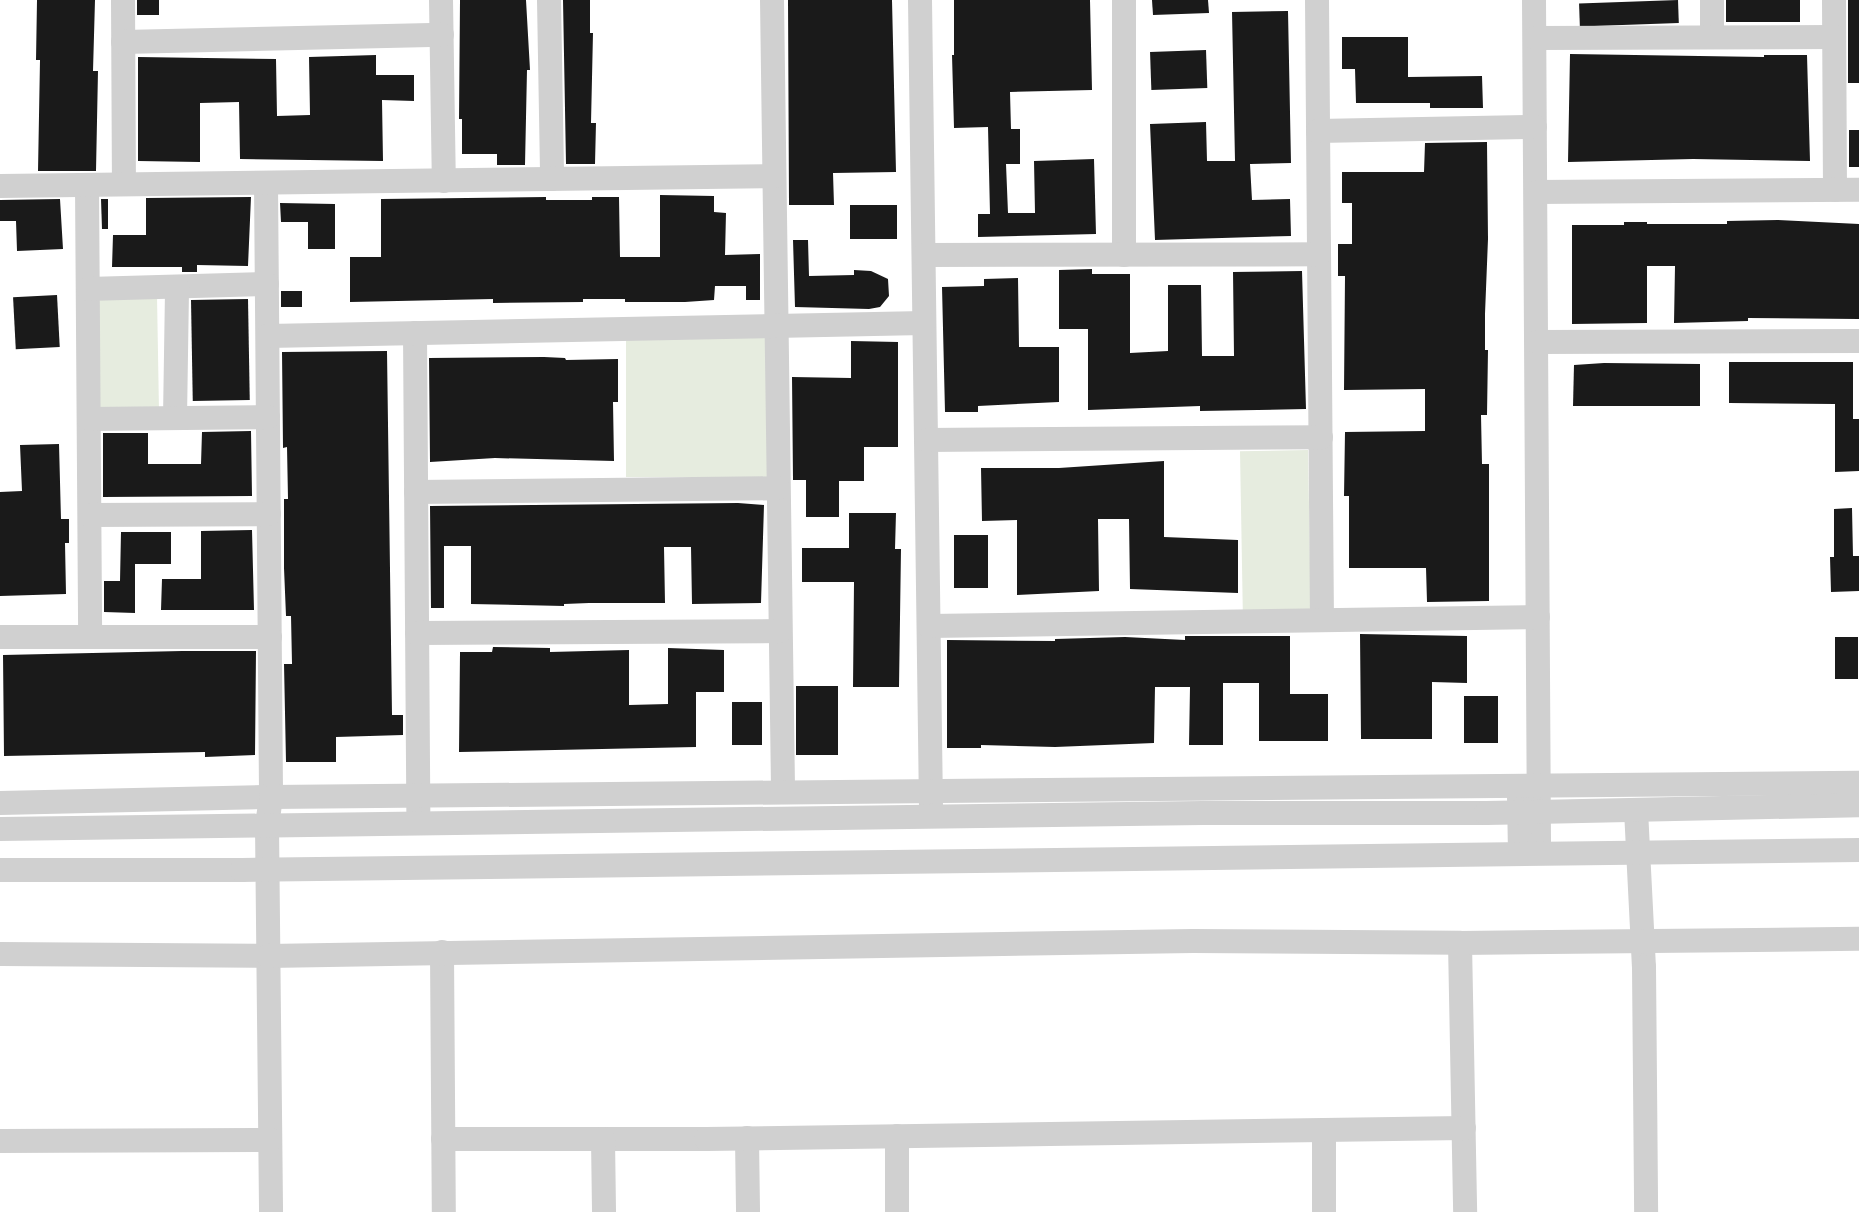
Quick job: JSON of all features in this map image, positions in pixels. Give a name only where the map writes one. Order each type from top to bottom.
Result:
[{"type":"street","points":[[123,0],[124,184]]},
{"type":"street","points":[[441,0],[444,181]]},
{"type":"street","points":[[549,0],[552,179]]},
{"type":"street","points":[[772,0],[783,792]]},
{"type":"street","points":[[920,0],[931,818]]},
{"type":"street","points":[[1124,0],[1124,255]]},
{"type":"street","points":[[1317,0],[1322,620]]},
{"type":"street","points":[[1530,854],[1529,784],[1538,617],[1534,0]]},
{"type":"street","points":[[1712,0],[1712,37]]},
{"type":"street","points":[[1536,192],[1847,190],[1834,37],[1834,0]]},
{"type":"street","points":[[123,42],[442,35]]},
{"type":"street","points":[[1535,38],[1834,37]]},
{"type":"street","points":[[1318,131],[1535,127]]},
{"type":"street","points":[[0,186],[774,176]]},
{"type":"street","points":[[266,183],[271,797],[267,826],[267,869],[271,1212]]},
{"type":"street","points":[[87,185],[90,636]]},
{"type":"street","points":[[924,255],[1319,254]]},
{"type":"street","points":[[88,289],[267,284]]},
{"type":"street","points":[[176,418],[177,287]]},
{"type":"street","points":[[268,336],[924,324]]},
{"type":"street","points":[[415,333],[418,823]]},
{"type":"street","points":[[1537,342],[1859,341]]},
{"type":"street","points":[[89,419],[268,417]]},
{"type":"street","points":[[926,441],[1321,437]]},
{"type":"street","points":[[416,492],[778,488]]},
{"type":"street","points":[[90,514],[269,514]]},
{"type":"street","points":[[929,626],[1538,617]]},
{"type":"street","points":[[417,633],[780,631]]},
{"type":"street","points":[[0,637],[270,637]]},
{"type":"street","points":[[0,803],[271,797],[1529,784],[1859,783]]},
{"type":"street","points":[[0,830],[1203,813],[1529,812],[1859,805]]},
{"type":"street","points":[[1636,810],[1643,941],[1646,1212]]},
{"type":"street","points":[[0,870],[267,869],[1859,850]]},
{"type":"street","points":[[0,954],[268,956],[1193,941],[1461,943],[1859,939]]},
{"type":"street","points":[[1461,943],[1466,1212]]},
{"type":"street","points":[[442,952],[444,1212]]},
{"type":"street","points":[[443,1139],[747,1138],[1464,1128]]},
{"type":"street","points":[[1324,1130],[1324,1212]]},
{"type":"street","points":[[897,1136],[897,1212]]},
{"type":"street","points":[[747,1138],[748,1212]]},
{"type":"street","points":[[603,1139],[604,1212]]},
{"type":"street","points":[[0,1141],[270,1140]]},
{"type":"shaded area","points":[[157,296],[159,407],[97,408],[95,297]]},
{"type":"shaded area","points":[[626,337],[767,337],[767,477],[626,477]]},
{"type":"shaded area","points":[[1308,450],[1311,611],[1243,612],[1240,451]]},
{"type":"building","points":[[37,0],[95,0],[93,71],[98,71],[96,171],[38,171],[40,60],[36,60]]},
{"type":"building","points":[[137,0],[159,0],[159,15],[137,15]]},
{"type":"building","points":[[460,0],[526,0],[530,70],[527,70],[525,165],[497,165],[497,154],[462,154],[462,119],[459,119]]},
{"type":"building","points":[[563,0],[590,0],[590,33],[593,33],[591,123],[596,123],[595,164],[566,164]]},
{"type":"building","points":[[788,0],[892,0],[896,172],[833,173],[834,205],[789,205]]},
{"type":"building","points":[[954,0],[1090,0],[1092,90],[1010,92],[1011,129],[1020,129],[1020,164],[1006,164],[1008,213],[1035,213],[1034,161],[1094,159],[1096,234],[978,237],[978,214],[990,214],[988,127],[954,128],[952,55],[954,55]]},
{"type":"building","points":[[1152,0],[1208,0],[1209,13],[1153,15]]},
{"type":"building","points":[[1678,0],[1679,23],[1580,26],[1579,3]]},
{"type":"building","points":[[1726,0],[1800,0],[1800,22],[1726,22]]},
{"type":"building","points":[[1848,0],[1859,0],[1859,83],[1848,83]]},
{"type":"building","points":[[1288,11],[1291,163],[1250,164],[1252,200],[1290,199],[1291,236],[1155,240],[1150,124],[1206,122],[1207,161],[1235,161],[1232,12]]},
{"type":"building","points":[[1342,37],[1408,37],[1408,77],[1482,76],[1483,108],[1430,108],[1430,103],[1356,103],[1355,69],[1342,69]]},
{"type":"building","points":[[1206,50],[1207,88],[1151,90],[1150,52]]},
{"type":"building","points":[[1570,54],[1764,57],[1764,55],[1807,55],[1810,161],[1693,159],[1568,162]]},
{"type":"building","points":[[376,55],[376,75],[414,75],[414,101],[382,100],[383,161],[240,159],[239,102],[200,103],[200,162],[138,161],[138,57],[276,59],[277,116],[310,115],[309,57]]},
{"type":"building","points":[[1849,130],[1859,130],[1859,167],[1849,167]]},
{"type":"building","points":[[1487,142],[1488,239],[1485,350],[1488,350],[1487,415],[1481,415],[1482,464],[1489,464],[1489,601],[1427,602],[1426,568],[1349,568],[1349,496],[1344,496],[1345,432],[1425,431],[1425,389],[1344,390],[1345,276],[1338,276],[1338,244],[1352,244],[1352,203],[1342,203],[1342,172],[1424,172],[1425,143]]},
{"type":"building","points":[[660,195],[714,196],[714,212],[726,213],[725,255],[760,254],[760,300],[746,300],[746,286],[715,286],[714,300],[685,302],[583,299],[583,302],[493,303],[493,299],[350,302],[350,257],[381,257],[381,199],[546,197],[546,200],[592,200],[592,197],[619,197],[620,257],[660,257]]},
{"type":"building","points":[[251,197],[248,266],[197,265],[197,272],[182,272],[182,267],[112,267],[113,235],[146,235],[146,198]]},
{"type":"building","points":[[60,199],[63,249],[17,251],[16,221],[0,221],[0,200]]},
{"type":"building","points":[[101,199],[108,199],[108,229],[102,229]]},
{"type":"building","points":[[280,203],[335,204],[335,249],[308,249],[308,222],[281,222]]},
{"type":"building","points":[[850,205],[897,205],[897,239],[850,239]]},
{"type":"building","points":[[1778,220],[1859,224],[1859,319],[1748,318],[1748,321],[1674,323],[1675,266],[1647,266],[1647,323],[1572,324],[1572,225],[1624,225],[1624,222],[1727,224],[1727,221]]},
{"type":"building","points":[[793,240],[808,240],[809,276],[854,275],[854,270],[871,271],[888,279],[889,296],[880,307],[869,309],[795,307]]},
{"type":"building","points":[[1092,269],[1092,274],[1130,274],[1130,353],[1168,351],[1168,285],[1201,285],[1202,356],[1234,356],[1233,272],[1302,271],[1306,409],[1200,411],[1200,406],[1088,410],[1088,329],[1059,329],[1059,270]]},
{"type":"building","points":[[1018,278],[1019,347],[1059,347],[1059,402],[978,406],[978,412],[945,412],[942,287],[984,286],[984,279]]},
{"type":"building","points":[[281,291],[302,291],[302,307],[281,307]]},
{"type":"building","points":[[57,295],[60,347],[16,349],[13,297]]},
{"type":"building","points":[[248,299],[250,400],[193,401],[191,300]]},
{"type":"building","points":[[851,341],[898,342],[898,447],[864,447],[864,481],[839,481],[839,517],[806,517],[806,480],[793,480],[792,377],[851,378]]},
{"type":"building","points":[[387,351],[392,715],[403,715],[403,735],[336,737],[336,762],[286,762],[284,664],[292,664],[291,616],[286,616],[284,568],[284,499],[288,499],[287,447],[283,448],[282,352]]},
{"type":"building","points":[[429,358],[565,358],[566,360],[618,359],[618,402],[613,402],[614,461],[495,458],[430,462]]},
{"type":"building","points":[[1729,362],[1853,362],[1853,419],[1859,419],[1859,471],[1835,472],[1835,404],[1729,403]]},
{"type":"building","points":[[1700,364],[1700,406],[1573,406],[1574,365]]},
{"type":"building","points":[[251,431],[252,496],[103,497],[103,433],[148,433],[148,464],[201,464],[202,432]]},
{"type":"building","points":[[59,444],[61,519],[69,519],[69,543],[65,543],[66,594],[0,596],[0,492],[22,491],[20,445]]},
{"type":"building","points":[[1164,461],[1164,537],[1238,540],[1238,593],[1130,589],[1129,519],[1098,519],[1099,591],[1017,595],[1017,520],[982,521],[981,468],[1059,468]]},
{"type":"building","points":[[738,503],[764,505],[761,603],[692,604],[691,547],[664,547],[665,603],[589,603],[564,604],[564,606],[471,604],[471,546],[444,546],[444,608],[431,608],[430,506]]},
{"type":"building","points":[[1852,508],[1853,556],[1859,556],[1859,591],[1831,592],[1830,557],[1834,557],[1834,509]]},
{"type":"building","points":[[849,513],[896,513],[895,549],[901,549],[899,687],[853,687],[854,582],[802,582],[802,548],[849,548]]},
{"type":"building","points":[[252,530],[254,610],[161,610],[162,579],[201,579],[201,531]]},
{"type":"building","points":[[121,532],[171,532],[171,564],[135,564],[135,613],[104,612],[104,581],[120,581]]},
{"type":"building","points":[[954,535],[988,535],[988,588],[954,588]]},
{"type":"building","points":[[1360,634],[1467,636],[1467,683],[1432,682],[1432,739],[1361,739]]},
{"type":"building","points":[[1185,636],[1290,636],[1290,694],[1328,694],[1328,741],[1259,741],[1259,683],[1223,683],[1223,745],[1189,745],[1190,687],[1155,687],[1154,743],[1055,747],[981,745],[981,748],[947,748],[947,640],[1055,641],[1055,639],[1125,637],[1185,640]]},
{"type":"building","points":[[1835,637],[1858,637],[1858,679],[1835,679]]},
{"type":"building","points":[[493,647],[550,648],[550,652],[629,650],[629,705],[668,704],[668,648],[724,650],[724,692],[696,692],[696,747],[459,752],[460,652],[492,652]]},
{"type":"building","points":[[256,651],[255,755],[205,757],[205,752],[4,756],[3,655]]},
{"type":"building","points":[[796,686],[838,686],[838,755],[796,755]]},
{"type":"building","points":[[1464,696],[1498,696],[1498,743],[1464,743]]},
{"type":"building","points":[[732,702],[762,702],[762,745],[732,745]]}]
